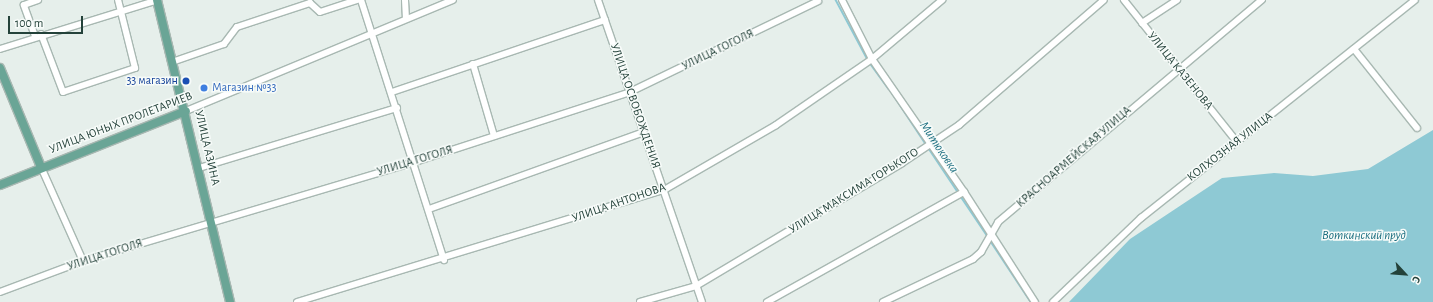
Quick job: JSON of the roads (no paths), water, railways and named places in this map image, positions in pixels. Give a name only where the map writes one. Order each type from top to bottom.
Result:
[{"type":"main road","name":"УЛИЦА АЗИНА","points":[[157,0],[213,222],[230,302]]},
{"type":"main road","points":[[0,68],[41,167]]},
{"type":"main road","name":"УЛИЦА ЮНЫХ ПРОЛЕТАРИЕВ","points":[[0,186],[41,167],[186,111]]},
{"type":"street","points":[[38,0],[24,5],[63,92],[135,68],[118,0]]},
{"type":"street","points":[[0,49],[38,35],[121,14],[157,0]]},
{"type":"street","points":[[172,62],[224,44],[237,27],[310,3],[320,12],[358,0]]},
{"type":"street","points":[[362,0],[415,162],[444,260]]},
{"type":"street","points":[[405,0],[406,19]]},
{"type":"street","name":"УЛИЦА ЮНЫХ ПРОЛЕТАРИЕВ","points":[[186,111],[454,0]]},
{"type":"street","name":"УЛИЦА ОСВОБОЖДЕНИЯ","points":[[598,0],[702,302]]},
{"type":"street","points":[[842,0],[870,60],[928,145],[964,192],[1035,302]]},
{"type":"street","name":"УЛИЦА АНТОНОВА","points":[[297,302],[444,260],[664,190],[776,125],[870,60],[942,0]]},
{"type":"street","name":"УЛИЦА МАКСИМА ГОРЬКОГО","points":[[640,302],[696,286],[959,125],[1104,0]]},
{"type":"street","name":"УЛИЦА КАЗЕНОВА","points":[[1124,0],[1237,142]]},
{"type":"street","points":[[1142,23],[1177,0]]},
{"type":"street","name":"КРАСНОАРМЕЙСКАЯ УЛИЦА","points":[[883,302],[973,259],[986,244],[990,234],[998,222],[1178,68],[1262,0]]},
{"type":"street","name":"КОЛХОЗНАЯ УЛИЦА","points":[[1053,302],[1141,218],[1415,0]]},
{"type":"street","name":"УЛИЦА ГОГОЛЯ","points":[[0,292],[82,261],[415,162],[630,92],[818,1]]},
{"type":"street","points":[[392,92],[605,20]]},
{"type":"street","points":[[1354,49],[1417,128]]},
{"type":"street","points":[[473,64],[494,136]]},
{"type":"street","points":[[199,168],[397,108]]},
{"type":"street","points":[[429,209],[644,132]]},
{"type":"street","points":[[41,167],[82,261]]},
{"type":"street","points":[[766,302],[964,192]]},
{"type":"water","name":"Воткинский пруд","points":[[1433,130],[1433,302],[1069,302],[1130,239],[1222,178],[1274,173],[1313,176],[1368,169]]},
{"type":"waterway","name":"Митюковка","points":[[836,0],[868,60]]},
{"type":"waterway","name":"Митюковка","points":[[870,63],[889,89]]},
{"type":"waterway","name":"Митюковка","points":[[893,94],[926,144]]},
{"type":"waterway","name":"Митюковка","points":[[928,147],[958,192]]},
{"type":"waterway","name":"Митюковка","points":[[960,195],[987,235]]},
{"type":"waterway","name":"Митюковка","points":[[990,240],[1031,302]]},
{"type":"place","name":"33 магазин","points":[[186,81]]},
{"type":"place","name":"Магазин №33","points":[[204,88]]}]
